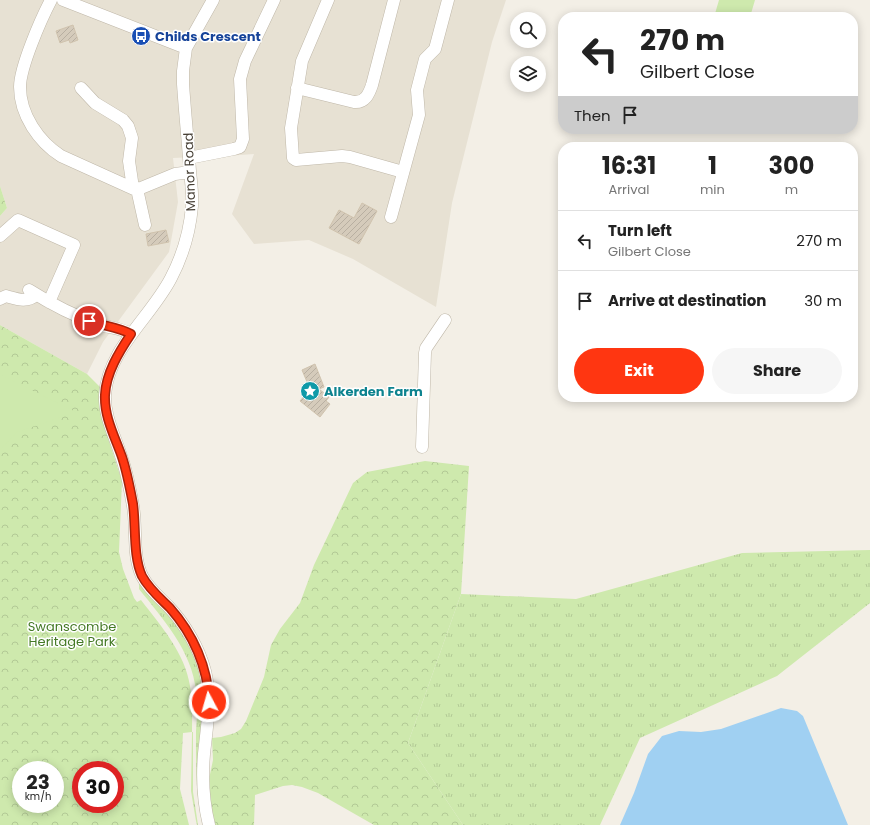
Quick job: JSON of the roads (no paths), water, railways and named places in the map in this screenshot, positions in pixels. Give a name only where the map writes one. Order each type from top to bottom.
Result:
[{"type":"street","points":[[50,0],[21,77],[21,94],[29,119],[37,134],[57,154],[135,189],[175,174],[190,172]]},
{"type":"street","points":[[62,0],[186,48]]},
{"type":"street","name":"Manor Road","points":[[209,825],[203,782],[209,702],[205,672],[199,655],[185,627],[147,584],[140,571],[136,556],[135,521],[129,483],[110,425],[106,406],[106,390],[109,376],[131,334],[163,293],[174,273],[188,231],[192,205],[182,78],[186,48],[213,0]]},
{"type":"street","points":[[189,158],[240,147],[243,139],[240,79],[245,61],[274,0]]},
{"type":"street","points":[[328,0],[304,52],[291,128],[293,159],[344,156],[403,172]]},
{"type":"street","points":[[297,88],[354,102],[364,100],[372,85],[394,0]]},
{"type":"street","points":[[391,217],[419,115],[418,84],[425,59],[435,49],[448,0]]},
{"type":"street","points":[[81,88],[95,103],[115,115],[128,126],[132,138],[130,161],[135,189],[145,225]]},
{"type":"street","points":[[0,236],[18,220],[74,245],[49,302]]},
{"type":"street","points":[[0,299],[6,296],[18,300],[29,299],[33,292],[49,302],[89,321],[131,334]]},
{"type":"street","points":[[422,447],[425,353],[426,348],[445,320]]},
{"type":"water","points":[[781,708],[797,711],[803,716],[848,825],[620,825],[634,793],[648,754],[662,736],[679,731],[701,732],[721,729]]},
{"type":"place","name":"Childs Crescent","points":[[141,36]]},
{"type":"place","name":"Alkerden Farm","points":[[310,391]]},
{"type":"park label","name":"Swanscombe Heritage Park","points":[[72,634]]}]
